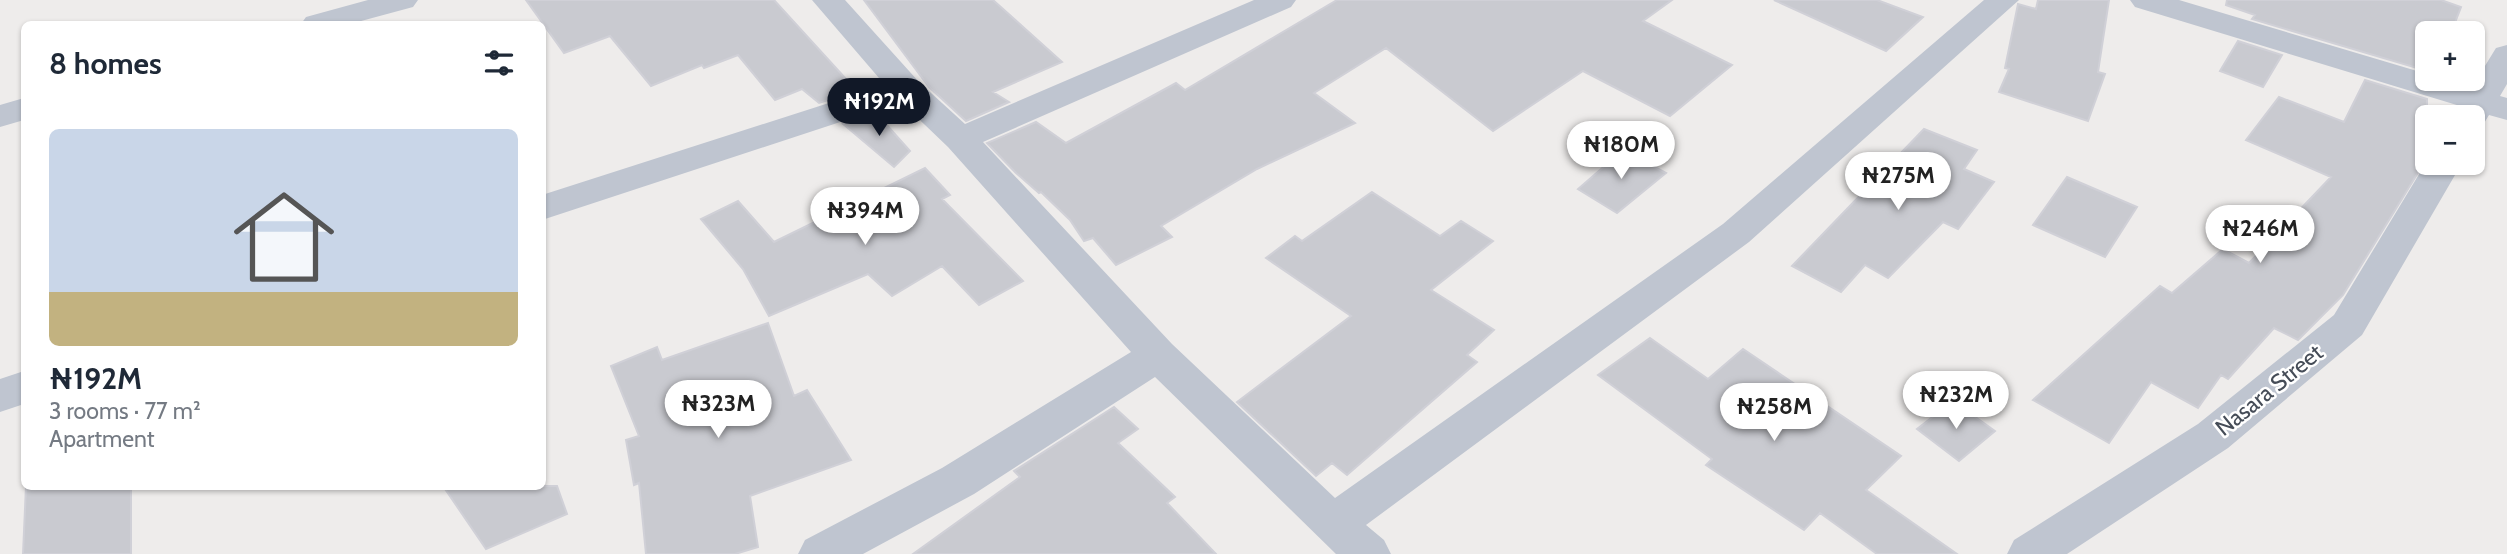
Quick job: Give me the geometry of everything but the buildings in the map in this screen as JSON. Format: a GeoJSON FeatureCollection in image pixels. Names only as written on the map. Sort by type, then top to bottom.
{"type":"FeatureCollection","features":[{"type":"Feature","properties":{"kind":"street"},"geometry":{"type":"LineString","coordinates":[[328,21],[402,0]]}},
{"type":"Feature","properties":{"kind":"street"},"geometry":{"type":"LineString","coordinates":[[828,0],[907,89],[960,139],[1158,355],[1333,524],[1368,554]]}},
{"type":"Feature","properties":{"kind":"street"},"geometry":{"type":"LineString","coordinates":[[960,139],[1280,0]]}},
{"type":"Feature","properties":{"kind":"street"},"geometry":{"type":"LineString","coordinates":[[1333,524],[1735,233],[2003,0]]}},
{"type":"Feature","properties":{"kind":"street"},"geometry":{"type":"LineString","coordinates":[[2147,0],[2486,109],[2507,55]]}},
{"type":"Feature","properties":{"kind":"street"},"geometry":{"type":"LineString","coordinates":[[546,207],[907,89]]}},
{"type":"Feature","properties":{"kind":"street"},"geometry":{"type":"LineString","coordinates":[[0,116],[21,110]]}},
{"type":"Feature","properties":{"kind":"street","name":"Nasara Street"},"geometry":{"type":"LineString","coordinates":[[2029,554],[2213,436],[2348,325],[2437,175]]}},
{"type":"Feature","properties":{"kind":"street"},"geometry":{"type":"LineString","coordinates":[[821,554],[958,481],[1158,355]]}},
{"type":"Feature","properties":{"kind":"street"},"geometry":{"type":"LineString","coordinates":[[0,396],[21,388]]}}]}
